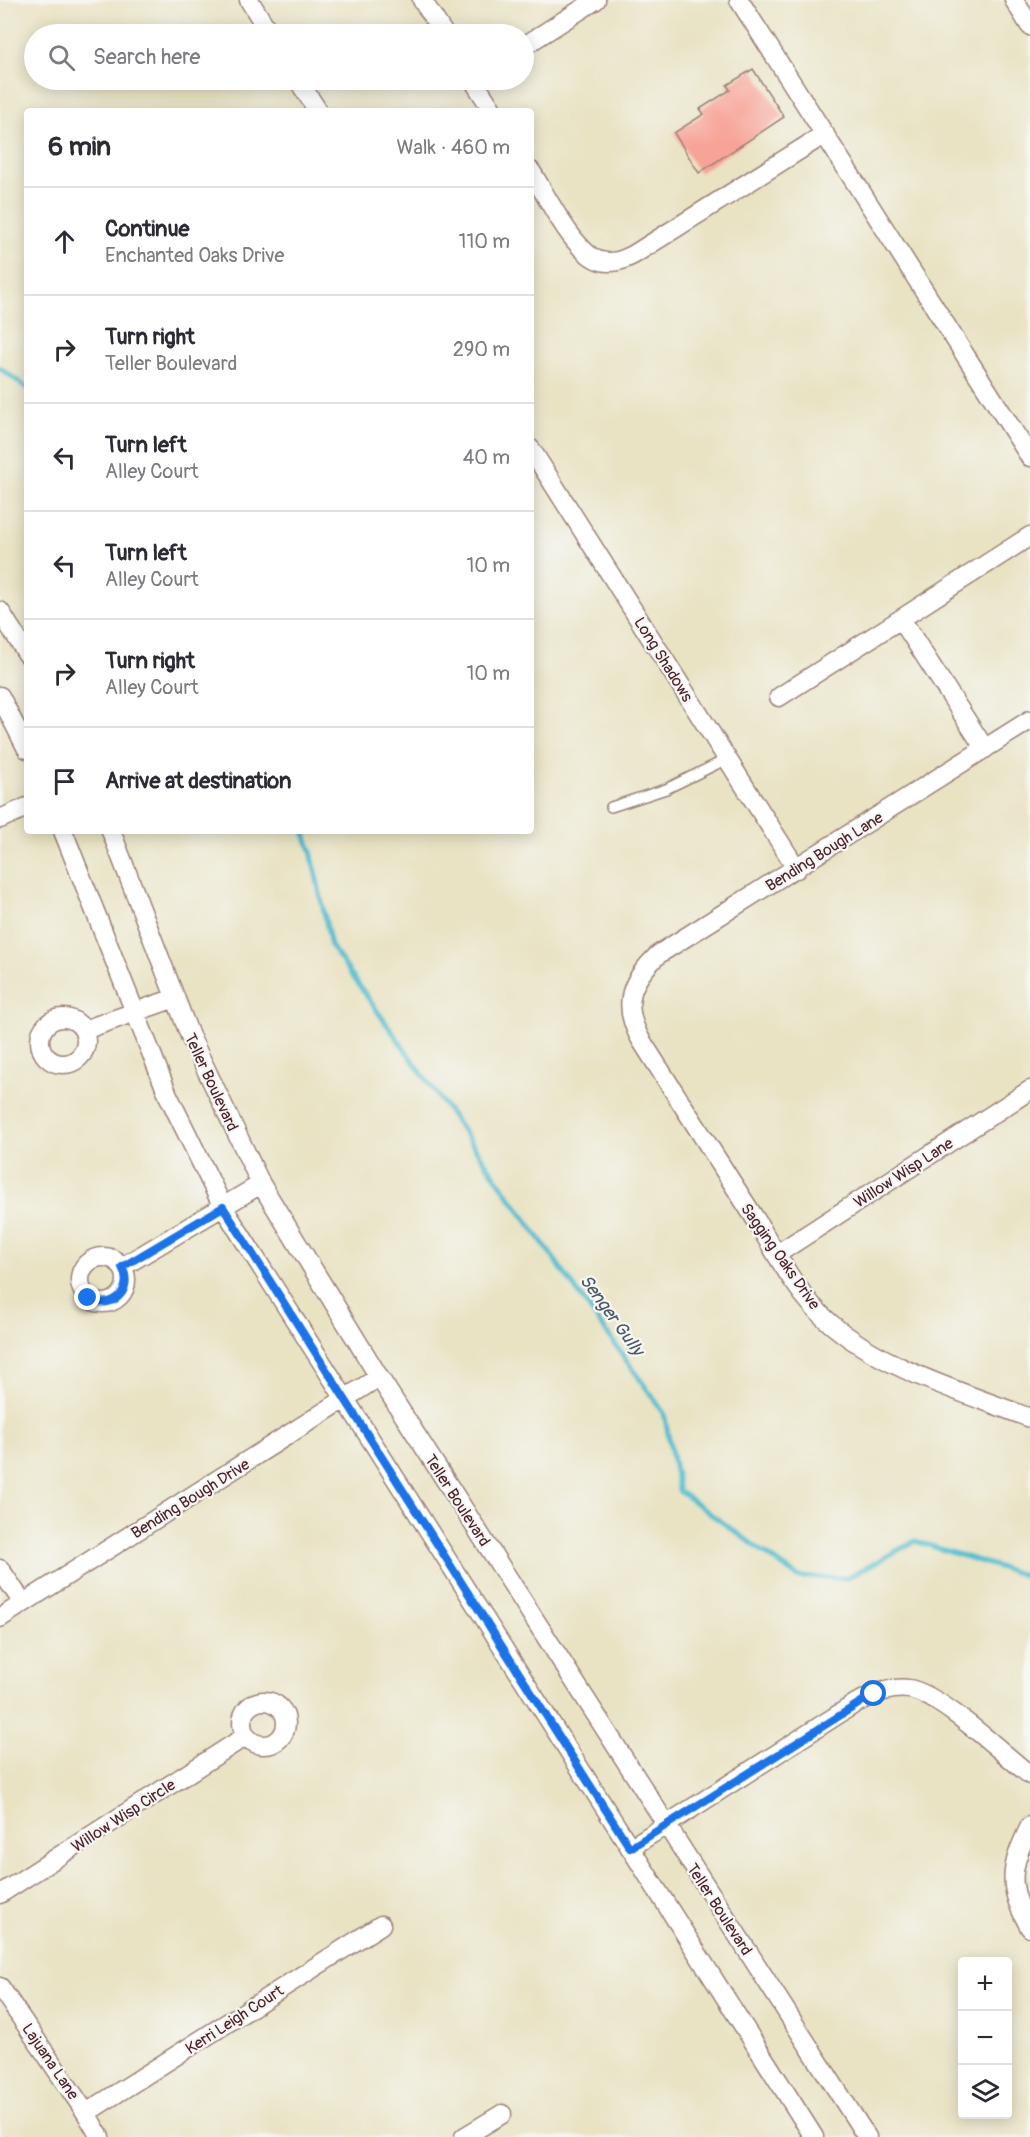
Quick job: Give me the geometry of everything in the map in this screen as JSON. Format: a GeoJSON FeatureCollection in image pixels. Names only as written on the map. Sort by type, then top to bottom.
{"type":"FeatureCollection","features":[{"type":"Feature","properties":{"kind":"street"},"geometry":{"type":"LineString","coordinates":[[249,0],[264,24]]}},
{"type":"Feature","properties":{"kind":"street"},"geometry":{"type":"LineString","coordinates":[[422,0],[438,24]]}},
{"type":"Feature","properties":{"kind":"street"},"geometry":{"type":"LineString","coordinates":[[534,40],[596,0]]}},
{"type":"Feature","properties":{"kind":"street"},"geometry":{"type":"LineString","coordinates":[[739,0],[1030,457]]}},
{"type":"Feature","properties":{"kind":"street"},"geometry":{"type":"LineString","coordinates":[[1014,0],[1030,26]]}},
{"type":"Feature","properties":{"kind":"street"},"geometry":{"type":"LineString","coordinates":[[304,90],[316,108]]}},
{"type":"Feature","properties":{"kind":"street"},"geometry":{"type":"LineString","coordinates":[[479,90],[491,108]]}},
{"type":"Feature","properties":{"kind":"street"},"geometry":{"type":"LineString","coordinates":[[534,176],[578,245],[601,261],[613,262],[633,255],[825,134]]}},
{"type":"Feature","properties":{"kind":"street","name":"Long Shadows"},"geometry":{"type":"LineString","coordinates":[[534,454],[796,869]]}},
{"type":"Feature","properties":{"kind":"street"},"geometry":{"type":"LineString","coordinates":[[779,697],[1030,536]]}},
{"type":"Feature","properties":{"kind":"street"},"geometry":{"type":"LineString","coordinates":[[0,611],[24,649]]}},
{"type":"Feature","properties":{"kind":"street"},"geometry":{"type":"LineString","coordinates":[[901,619],[985,749]]}},
{"type":"Feature","properties":{"kind":"street"},"geometry":{"type":"LineString","coordinates":[[0,696],[24,743]]}},
{"type":"Feature","properties":{"kind":"street","name":"Bending Bough Lane"},"geometry":{"type":"LineString","coordinates":[[630,995],[642,972],[659,954],[1030,720]]}},
{"type":"Feature","properties":{"kind":"street"},"geometry":{"type":"LineString","coordinates":[[0,819],[24,808]]}},
{"type":"Feature","properties":{"kind":"street"},"geometry":{"type":"LineString","coordinates":[[64,834],[168,1095],[223,1207],[343,1400],[814,2137]]}},
{"type":"Feature","properties":{"kind":"street","name":"Teller Boulevard"},"geometry":{"type":"LineString","coordinates":[[112,834],[195,1046],[261,1184],[379,1377],[867,2137]]}},
{"type":"Feature","properties":{"kind":"street","name":"Sagging Oaks Drive"},"geometry":{"type":"LineString","coordinates":[[630,995],[632,1018],[641,1040],[777,1254],[807,1298],[829,1322],[853,1340],[916,1374],[1030,1418]]}},
{"type":"Feature","properties":{"kind":"street"},"geometry":{"type":"LineString","coordinates":[[84,1030],[175,998]]}},
{"type":"Feature","properties":{"kind":"street","name":"Willow Wisp Lane"},"geometry":{"type":"LineString","coordinates":[[777,1254],[1030,1090]]}},
{"type":"Feature","properties":{"kind":"street"},"geometry":{"type":"LineString","coordinates":[[122,1267],[261,1184]]}},
{"type":"Feature","properties":{"kind":"street","name":"Bending Bough Drive"},"geometry":{"type":"LineString","coordinates":[[0,1618],[379,1377]]}},
{"type":"Feature","properties":{"kind":"street"},"geometry":{"type":"LineString","coordinates":[[0,1569],[23,1603]]}},
{"type":"Feature","properties":{"kind":"street"},"geometry":{"type":"LineString","coordinates":[[630,1848],[856,1703],[892,1689],[910,1689],[930,1696],[1030,1775]]}},
{"type":"Feature","properties":{"kind":"street","name":"Willow Wisp Circle"},"geometry":{"type":"LineString","coordinates":[[0,1894],[246,1736]]}},
{"type":"Feature","properties":{"kind":"street"},"geometry":{"type":"LineString","coordinates":[[1030,1826],[1017,1852],[1011,1874],[1019,1909],[1030,1928]]}},
{"type":"Feature","properties":{"kind":"street","name":"Kerri Leigh Court"},"geometry":{"type":"LineString","coordinates":[[86,2113],[381,1924]]}},
{"type":"Feature","properties":{"kind":"street","name":"Lajuana Lane"},"geometry":{"type":"LineString","coordinates":[[0,1987],[100,2137]]}},
{"type":"Feature","properties":{"kind":"street"},"geometry":{"type":"LineString","coordinates":[[464,2137],[502,2114]]}},
{"type":"Feature","properties":{"kind":"lane"},"geometry":{"type":"LineString","coordinates":[[612,807],[666,789],[727,759]]}},
{"type":"Feature","properties":{"kind":"building"},"geometry":{"type":"Polygon","coordinates":[[[753,69],[784,117],[699,173],[674,133],[704,114],[700,109],[730,90],[727,85],[753,69]]]}},
{"type":"Feature","properties":{"kind":"waterway","name":"Senger Gully"},"geometry":{"type":"LineString","coordinates":[[0,368],[24,386]]}},
{"type":"Feature","properties":{"kind":"waterway","name":"Senger Gully"},"geometry":{"type":"LineString","coordinates":[[305,834],[311,851],[331,946],[664,1413],[679,1491],[798,1577],[847,1578],[915,1541],[1030,1577]]}},
{"type":"Feature","properties":{"kind":"route"},"geometry":{"type":"LineString","coordinates":[[88,1298],[102,1303],[116,1300],[122,1294],[127,1281],[122,1267],[223,1207],[343,1400],[630,1848],[856,1703],[874,1694]]}}]}
